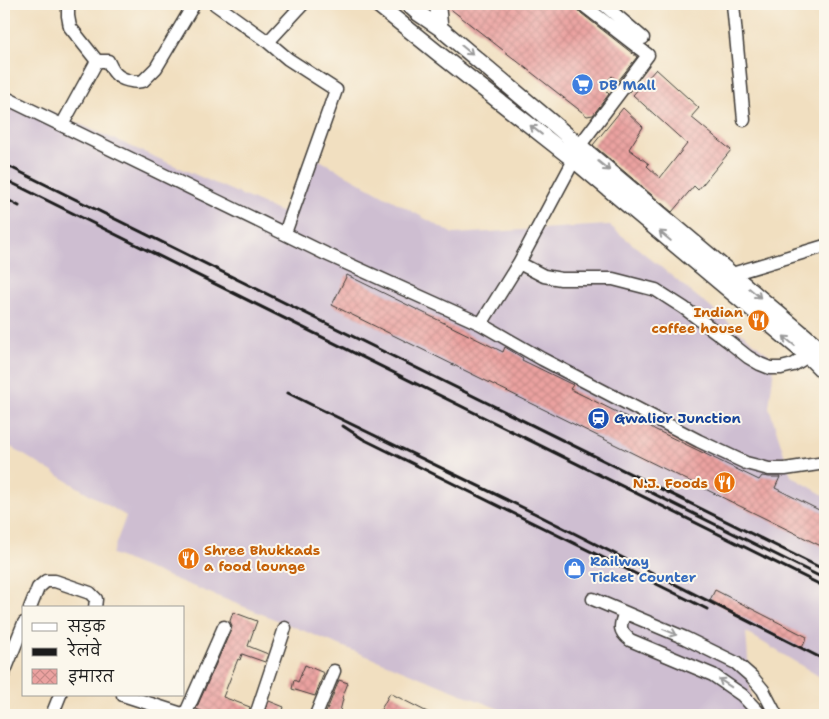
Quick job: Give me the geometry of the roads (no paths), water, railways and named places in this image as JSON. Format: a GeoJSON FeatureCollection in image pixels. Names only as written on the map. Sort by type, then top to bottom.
{"type":"FeatureCollection","features":[{"type":"Feature","properties":{"kind":"main road"},"geometry":{"type":"LineString","coordinates":[[439,4],[440,28]]}},
{"type":"Feature","properties":{"kind":"main road"},"geometry":{"type":"LineString","coordinates":[[382,5],[403,25],[574,160],[808,356],[825,373]]}},
{"type":"Feature","properties":{"kind":"main road"},"geometry":{"type":"LineString","coordinates":[[403,25],[414,6],[825,352]]}},
{"type":"Feature","properties":{"kind":"street"},"geometry":{"type":"LineString","coordinates":[[68,4],[70,27],[97,61]]}},
{"type":"Feature","properties":{"kind":"street"},"geometry":{"type":"LineString","coordinates":[[97,61],[108,61],[115,73],[125,79],[132,82],[143,81],[156,68],[194,4]]}},
{"type":"Feature","properties":{"kind":"street"},"geometry":{"type":"LineString","coordinates":[[215,4],[268,42],[288,59],[336,90],[285,233]]}},
{"type":"Feature","properties":{"kind":"street"},"geometry":{"type":"LineString","coordinates":[[268,42],[303,4]]}},
{"type":"Feature","properties":{"kind":"street"},"geometry":{"type":"LineString","coordinates":[[580,145],[648,55],[582,4]]}},
{"type":"Feature","properties":{"kind":"street"},"geometry":{"type":"LineString","coordinates":[[603,4],[643,38]]}},
{"type":"Feature","properties":{"kind":"street"},"geometry":{"type":"LineString","coordinates":[[733,4],[744,120]]}},
{"type":"Feature","properties":{"kind":"street"},"geometry":{"type":"LineString","coordinates":[[62,125],[97,61]]}},
{"type":"Feature","properties":{"kind":"street"},"geometry":{"type":"LineString","coordinates":[[4,97],[335,258],[481,324],[542,360],[699,441],[746,463],[769,470],[825,463]]}},
{"type":"Feature","properties":{"kind":"street"},"geometry":{"type":"LineString","coordinates":[[481,324],[519,263],[574,160]]}},
{"type":"Feature","properties":{"kind":"street"},"geometry":{"type":"LineString","coordinates":[[732,274],[825,246]]}},
{"type":"Feature","properties":{"kind":"street"},"geometry":{"type":"LineString","coordinates":[[519,263],[544,276],[561,279],[612,279],[656,290],[684,308],[748,357],[770,368],[793,365],[808,356]]}},
{"type":"Feature","properties":{"kind":"street"},"geometry":{"type":"LineString","coordinates":[[31,606],[38,588],[46,581],[55,581],[90,593],[96,599],[95,606]]}},
{"type":"Feature","properties":{"kind":"street"},"geometry":{"type":"LineString","coordinates":[[593,599],[736,662],[758,684],[776,715]]}},
{"type":"Feature","properties":{"kind":"street"},"geometry":{"type":"LineString","coordinates":[[625,613],[620,629],[630,640],[713,675],[742,694],[761,715]]}},
{"type":"Feature","properties":{"kind":"street"},"geometry":{"type":"LineString","coordinates":[[127,696],[185,715],[224,627]]}},
{"type":"Feature","properties":{"kind":"street"},"geometry":{"type":"LineString","coordinates":[[5,666],[22,628]]}},
{"type":"Feature","properties":{"kind":"street"},"geometry":{"type":"LineString","coordinates":[[256,715],[285,628]]}},
{"type":"Feature","properties":{"kind":"street"},"geometry":{"type":"LineString","coordinates":[[316,715],[334,671]]}},
{"type":"Feature","properties":{"kind":"street"},"geometry":{"type":"LineString","coordinates":[[52,715],[60,696]]}},
{"type":"Feature","properties":{"kind":"railway"},"geometry":{"type":"LineString","coordinates":[[4,164],[825,570]]}},
{"type":"Feature","properties":{"kind":"railway"},"geometry":{"type":"LineString","coordinates":[[4,179],[825,587]]}},
{"type":"Feature","properties":{"kind":"railway"},"geometry":{"type":"LineString","coordinates":[[4,198],[19,206]]}},
{"type":"Feature","properties":{"kind":"railway"},"geometry":{"type":"LineString","coordinates":[[288,393],[316,407]]}},
{"type":"Feature","properties":{"kind":"railway"},"geometry":{"type":"LineString","coordinates":[[312,405],[534,513],[825,661]]}},
{"type":"Feature","properties":{"kind":"railway"},"geometry":{"type":"LineString","coordinates":[[343,426],[363,439],[707,609]]}},
{"type":"Feature","properties":{"kind":"railway"},"geometry":{"type":"LineString","coordinates":[[646,490],[825,579]]}},
{"type":"Feature","properties":{"kind":"place","name":"DB Mall"},"geometry":{"type":"Point","coordinates":[583,85]}},
{"type":"Feature","properties":{"kind":"place","name":"Indian coffee house"},"geometry":{"type":"Point","coordinates":[759,320]}},
{"type":"Feature","properties":{"kind":"place","name":"Gwalior Junction"},"geometry":{"type":"Point","coordinates":[598,418]}},
{"type":"Feature","properties":{"kind":"place","name":"N.J. Foods"},"geometry":{"type":"Point","coordinates":[724,483]}},
{"type":"Feature","properties":{"kind":"place","name":"Shree Bhukkads a food lounge"},"geometry":{"type":"Point","coordinates":[188,558]}},
{"type":"Feature","properties":{"kind":"place","name":"Railway Ticket Counter"},"geometry":{"type":"Point","coordinates":[574,569]}}]}
